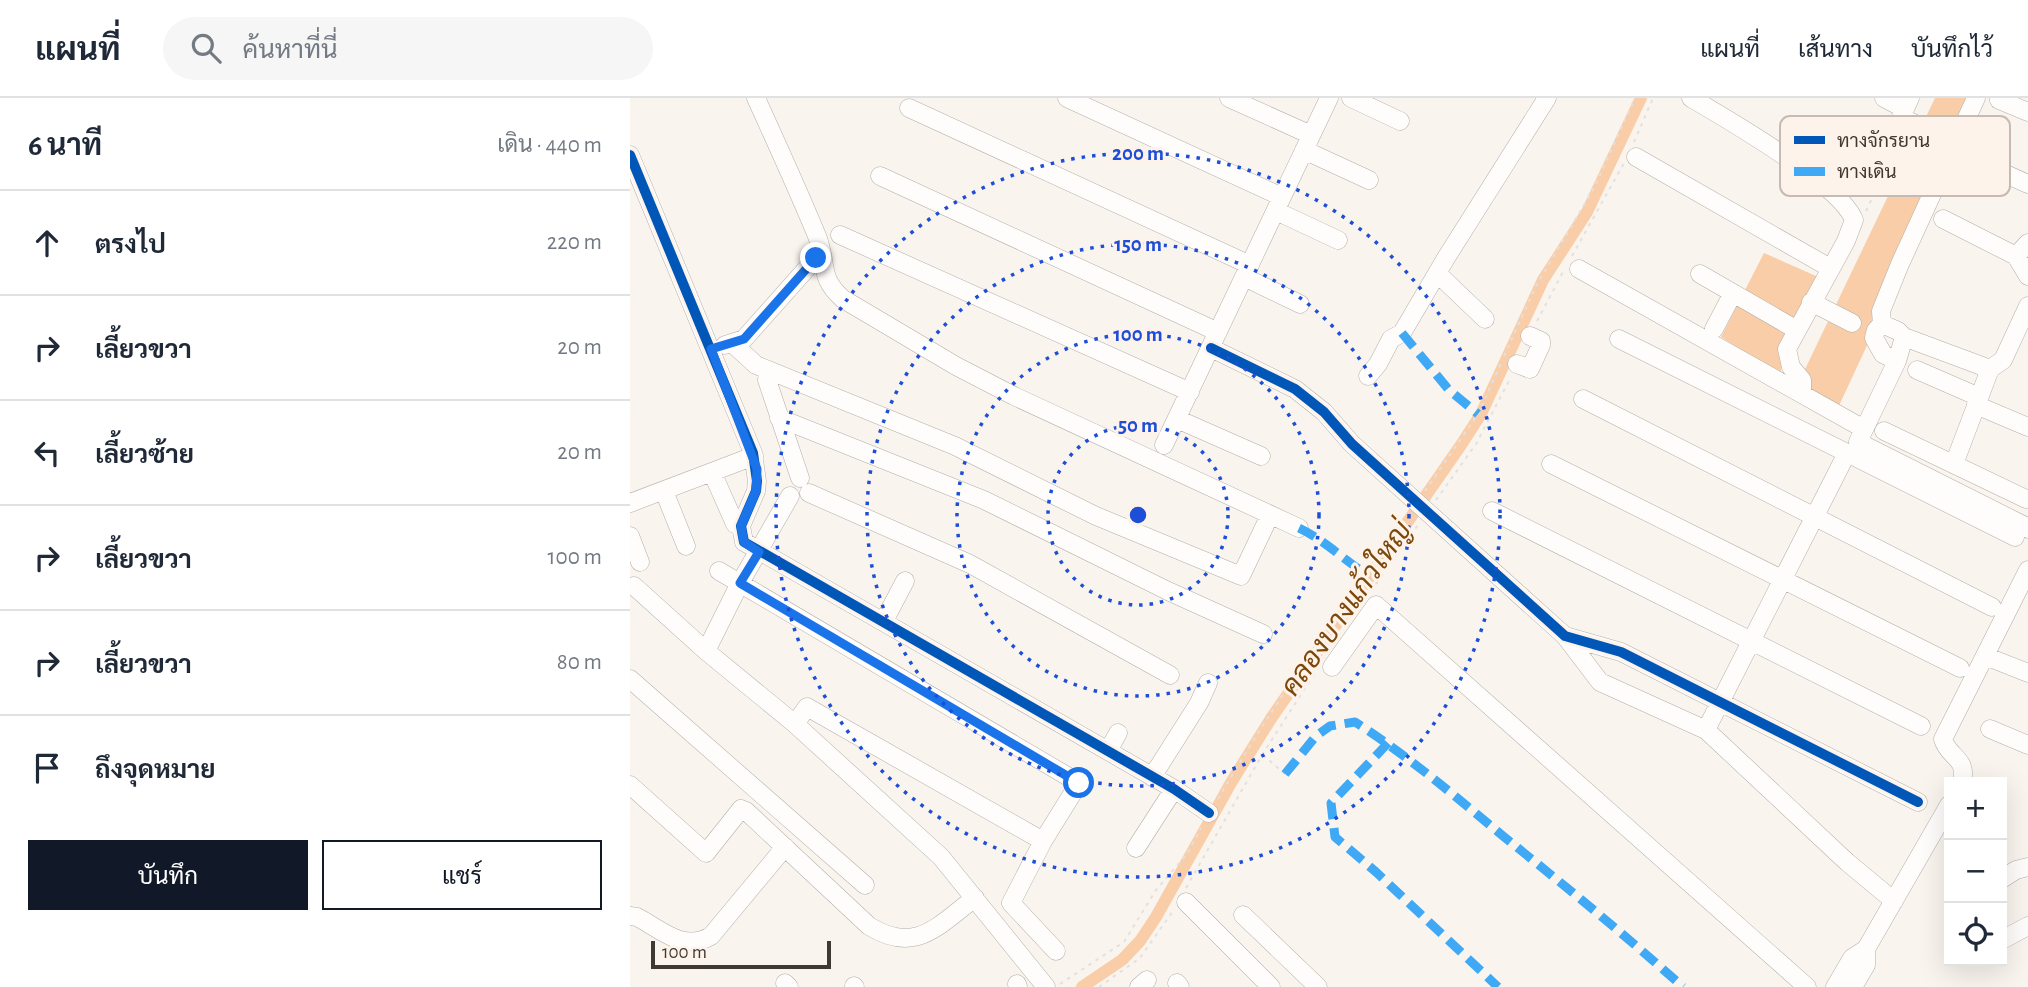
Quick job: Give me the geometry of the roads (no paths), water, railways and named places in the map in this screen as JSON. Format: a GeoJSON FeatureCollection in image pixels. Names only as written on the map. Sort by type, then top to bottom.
{"type":"FeatureCollection","features":[{"type":"Feature","properties":{"kind":"street"},"geometry":{"type":"LineString","coordinates":[[756,98],[819,240],[830,288],[843,299],[1014,396],[1299,528]]}},
{"type":"Feature","properties":{"kind":"street"},"geometry":{"type":"LineString","coordinates":[[1067,98],[1279,204],[1338,240]]}},
{"type":"Feature","properties":{"kind":"street"},"geometry":{"type":"LineString","coordinates":[[1229,98],[1369,180]]}},
{"type":"Feature","properties":{"kind":"street"},"geometry":{"type":"LineString","coordinates":[[1164,445],[1329,98]]}},
{"type":"Feature","properties":{"kind":"street"},"geometry":{"type":"LineString","coordinates":[[1351,98],[1400,121]]}},
{"type":"Feature","properties":{"kind":"street"},"geometry":{"type":"LineString","coordinates":[[1368,376],[1378,364],[1391,339],[1402,333],[1547,98]]}},
{"type":"Feature","properties":{"kind":"street"},"geometry":{"type":"LineString","coordinates":[[1691,98],[1745,129],[1780,154]]}},
{"type":"Feature","properties":{"kind":"street"},"geometry":{"type":"LineString","coordinates":[[1884,98],[1905,108]]}},
{"type":"Feature","properties":{"kind":"street"},"geometry":{"type":"LineString","coordinates":[[1968,116],[1976,98]]}},
{"type":"Feature","properties":{"kind":"street"},"geometry":{"type":"LineString","coordinates":[[1999,100],[2028,112]]}},
{"type":"Feature","properties":{"kind":"street"},"geometry":{"type":"LineString","coordinates":[[909,108],[1247,271],[1300,304]]}},
{"type":"Feature","properties":{"kind":"street"},"geometry":{"type":"LineString","coordinates":[[1631,154],[1830,268]]}},
{"type":"Feature","properties":{"kind":"street"},"geometry":{"type":"LineString","coordinates":[[630,155],[754,457],[757,469],[756,491],[741,526],[744,542],[1174,789],[1209,813]]}},
{"type":"Feature","properties":{"kind":"street"},"geometry":{"type":"LineString","coordinates":[[880,176],[1215,340],[1295,389],[1324,412],[1352,444],[1565,636],[1601,682],[1706,730],[1847,862],[1894,901]]}},
{"type":"Feature","properties":{"kind":"street"},"geometry":{"type":"LineString","coordinates":[[2010,176],[2028,184]]}},
{"type":"Feature","properties":{"kind":"street"},"geometry":{"type":"LineString","coordinates":[[1802,394],[1802,380],[1791,367],[1787,349],[1854,220],[1850,208],[1836,196]]}},
{"type":"Feature","properties":{"kind":"street"},"geometry":{"type":"LineString","coordinates":[[1897,361],[1883,354],[1874,338],[1876,330],[1882,324],[1881,311],[1931,196]]}},
{"type":"Feature","properties":{"kind":"street"},"geometry":{"type":"LineString","coordinates":[[1943,219],[2022,250],[2028,276]]}},
{"type":"Feature","properties":{"kind":"street"},"geometry":{"type":"LineString","coordinates":[[841,235],[1190,392]]}},
{"type":"Feature","properties":{"kind":"street"},"geometry":{"type":"LineString","coordinates":[[711,349],[744,339],[816,258]]}},
{"type":"Feature","properties":{"kind":"street"},"geometry":{"type":"LineString","coordinates":[[1571,266],[1864,429]]}},
{"type":"Feature","properties":{"kind":"street"},"geometry":{"type":"LineString","coordinates":[[1437,273],[1485,319]]}},
{"type":"Feature","properties":{"kind":"street"},"geometry":{"type":"LineString","coordinates":[[1700,274],[1797,330]]}},
{"type":"Feature","properties":{"kind":"street"},"geometry":{"type":"LineString","coordinates":[[1714,329],[1733,293]]}},
{"type":"Feature","properties":{"kind":"street"},"geometry":{"type":"LineString","coordinates":[[1811,302],[1852,323]]}},
{"type":"Feature","properties":{"kind":"street"},"geometry":{"type":"LineString","coordinates":[[1954,464],[1990,369],[2003,360],[2022,332],[2028,306]]}},
{"type":"Feature","properties":{"kind":"street"},"geometry":{"type":"LineString","coordinates":[[1882,324],[1898,331],[1904,337],[1990,369]]}},
{"type":"Feature","properties":{"kind":"street"},"geometry":{"type":"LineString","coordinates":[[1517,364],[1530,369],[1541,341],[1530,336]]}},
{"type":"Feature","properties":{"kind":"street"},"geometry":{"type":"LineString","coordinates":[[1619,339],[1847,453],[2022,533],[2025,526],[1858,442],[1897,361],[1904,337]]}},
{"type":"Feature","properties":{"kind":"street"},"geometry":{"type":"LineString","coordinates":[[732,343],[756,365],[955,446],[1096,516],[1241,576],[1268,519]]}},
{"type":"Feature","properties":{"kind":"street"},"geometry":{"type":"LineString","coordinates":[[1917,370],[2028,427]]}},
{"type":"Feature","properties":{"kind":"street"},"geometry":{"type":"LineString","coordinates":[[706,651],[740,583],[790,496],[795,500],[802,500],[805,485],[767,380]]}},
{"type":"Feature","properties":{"kind":"street"},"geometry":{"type":"LineString","coordinates":[[1583,399],[1992,607]]}},
{"type":"Feature","properties":{"kind":"street"},"geometry":{"type":"LineString","coordinates":[[779,418],[984,500],[1168,591],[1263,634]]}},
{"type":"Feature","properties":{"kind":"street"},"geometry":{"type":"LineString","coordinates":[[1177,419],[1261,456]]}},
{"type":"Feature","properties":{"kind":"street"},"geometry":{"type":"LineString","coordinates":[[1884,430],[2026,499]]}},
{"type":"Feature","properties":{"kind":"street"},"geometry":{"type":"LineString","coordinates":[[1706,730],[1847,453]]}},
{"type":"Feature","properties":{"kind":"street"},"geometry":{"type":"LineString","coordinates":[[630,503],[754,457]]}},
{"type":"Feature","properties":{"kind":"street"},"geometry":{"type":"LineString","coordinates":[[1551,464],[1960,668]]}},
{"type":"Feature","properties":{"kind":"street"},"geometry":{"type":"LineString","coordinates":[[712,472],[735,524]]}},
{"type":"Feature","properties":{"kind":"street"},"geometry":{"type":"LineString","coordinates":[[805,485],[970,564],[1170,674]]}},
{"type":"Feature","properties":{"kind":"street"},"geometry":{"type":"LineString","coordinates":[[664,491],[686,546]]}},
{"type":"Feature","properties":{"kind":"street"},"geometry":{"type":"LineString","coordinates":[[1492,511],[1921,726]]}},
{"type":"Feature","properties":{"kind":"street"},"geometry":{"type":"LineString","coordinates":[[630,536],[640,562]]}},
{"type":"Feature","properties":{"kind":"street"},"geometry":{"type":"LineString","coordinates":[[1963,777],[1964,768],[1945,746],[1943,738],[2028,569]]}},
{"type":"Feature","properties":{"kind":"street"},"geometry":{"type":"LineString","coordinates":[[719,572],[1079,783],[1043,841],[1011,903],[1056,951]]}},
{"type":"Feature","properties":{"kind":"street"},"geometry":{"type":"LineString","coordinates":[[884,621],[905,581]]}},
{"type":"Feature","properties":{"kind":"street"},"geometry":{"type":"LineString","coordinates":[[634,586],[706,651],[795,724],[941,857],[1048,985]]}},
{"type":"Feature","properties":{"kind":"street"},"geometry":{"type":"LineString","coordinates":[[1324,667],[1376,605],[1807,987]]}},
{"type":"Feature","properties":{"kind":"street"},"geometry":{"type":"LineString","coordinates":[[1565,636],[1621,653],[1918,803]]}},
{"type":"Feature","properties":{"kind":"street"},"geometry":{"type":"LineString","coordinates":[[1985,656],[2028,673]]}},
{"type":"Feature","properties":{"kind":"street"},"geometry":{"type":"LineString","coordinates":[[630,679],[864,885]]}},
{"type":"Feature","properties":{"kind":"street"},"geometry":{"type":"LineString","coordinates":[[1152,777],[1199,704],[1208,683]]}},
{"type":"Feature","properties":{"kind":"street"},"geometry":{"type":"LineString","coordinates":[[795,724],[807,707],[1043,841]]}},
{"type":"Feature","properties":{"kind":"street"},"geometry":{"type":"LineString","coordinates":[[1990,729],[2027,741]]}},
{"type":"Feature","properties":{"kind":"street"},"geometry":{"type":"LineString","coordinates":[[1108,751],[1118,733]]}},
{"type":"Feature","properties":{"kind":"street"},"geometry":{"type":"LineString","coordinates":[[630,785],[706,853],[741,809],[869,926],[885,936],[917,938],[975,898]]}},
{"type":"Feature","properties":{"kind":"street"},"geometry":{"type":"LineString","coordinates":[[1136,848],[1174,789]]}},
{"type":"Feature","properties":{"kind":"street"},"geometry":{"type":"LineString","coordinates":[[1835,987],[1852,958],[1866,949],[1944,814]]}},
{"type":"Feature","properties":{"kind":"street"},"geometry":{"type":"LineString","coordinates":[[630,916],[637,917],[677,939],[699,943],[711,936],[785,847]]}},
{"type":"Feature","properties":{"kind":"street"},"geometry":{"type":"LineString","coordinates":[[2007,876],[2028,867]]}},
{"type":"Feature","properties":{"kind":"street"},"geometry":{"type":"LineString","coordinates":[[1181,902],[1271,987]]}},
{"type":"Feature","properties":{"kind":"street"},"geometry":{"type":"LineString","coordinates":[[1243,915],[1318,987]]}},
{"type":"Feature","properties":{"kind":"street"},"geometry":{"type":"LineString","coordinates":[[2007,937],[2028,926]]}},
{"type":"Feature","properties":{"kind":"street"},"geometry":{"type":"LineString","coordinates":[[1853,987],[1866,965],[1866,949]]}},
{"type":"Feature","properties":{"kind":"waterway","name":"คลองบางแก้วใหญ่"},"geometry":{"type":"LineString","coordinates":[[1082,987],[1122,960],[1140,941],[1272,717],[1481,414],[1543,280],[1587,212],[1641,98]]}}]}
